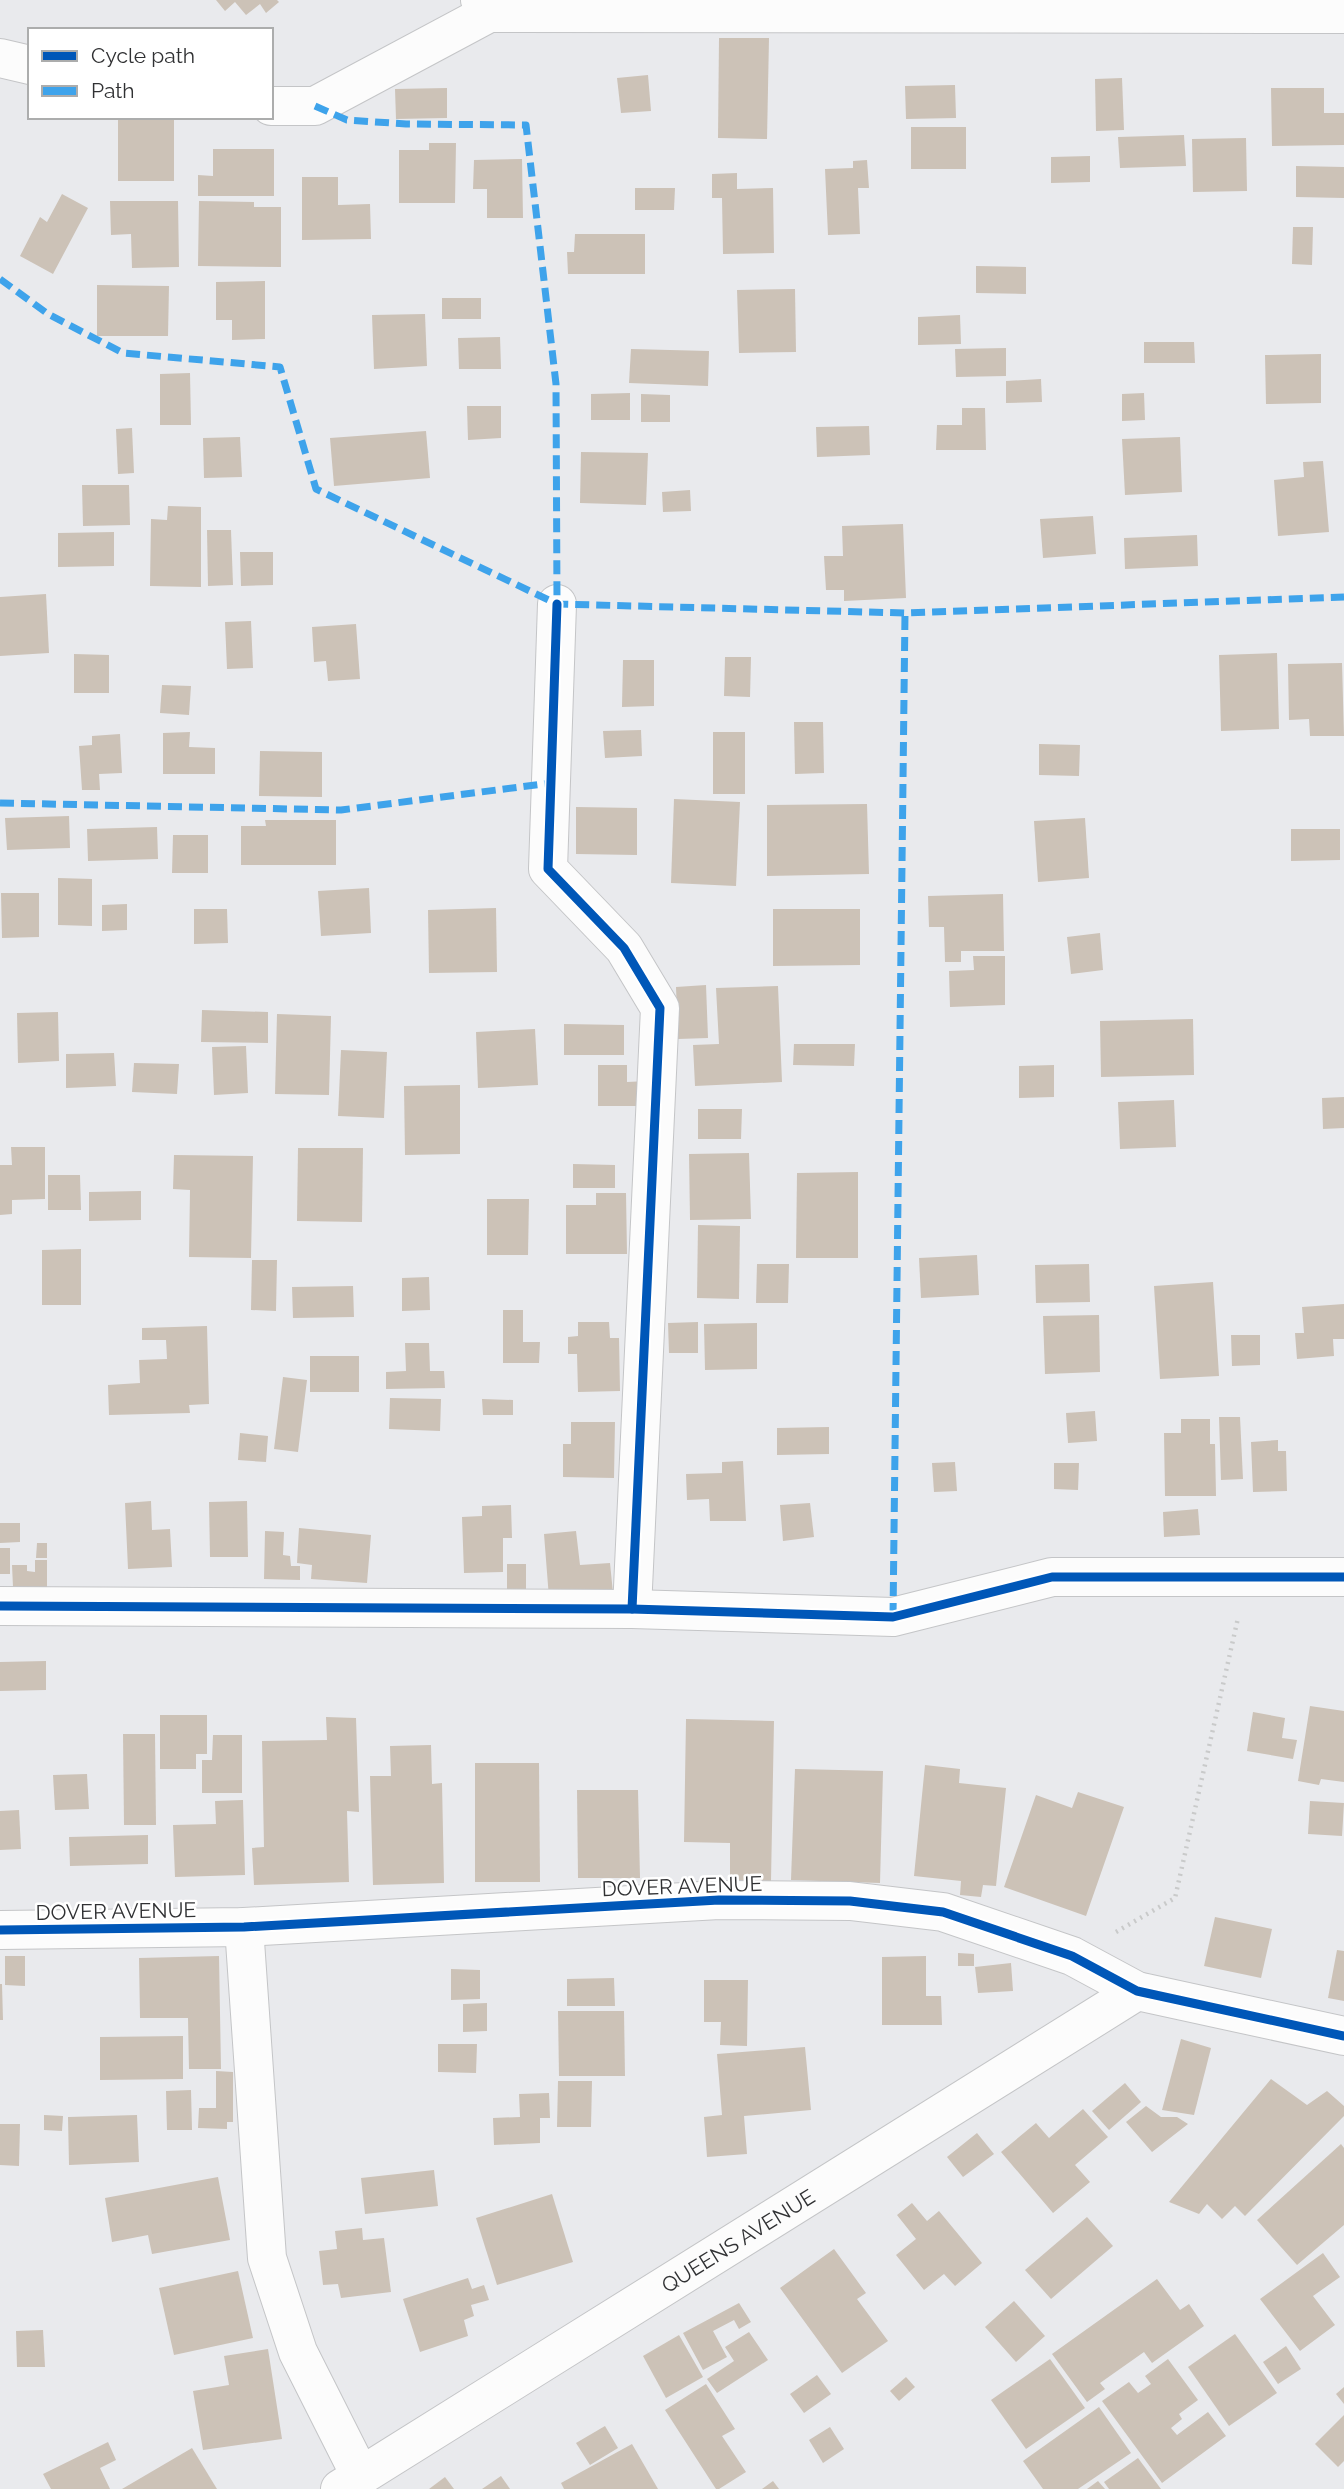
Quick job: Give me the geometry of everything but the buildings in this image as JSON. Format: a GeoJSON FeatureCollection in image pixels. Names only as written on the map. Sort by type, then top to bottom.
{"type":"FeatureCollection","features":[{"type":"Feature","properties":{"kind":"street"},"geometry":{"type":"LineString","coordinates":[[273,106],[315,106],[485,7],[1344,15]]}},
{"type":"Feature","properties":{"kind":"street"},"geometry":{"type":"LineString","coordinates":[[0,58],[28,65]]}},
{"type":"Feature","properties":{"kind":"street"},"geometry":{"type":"LineString","coordinates":[[557,604],[548,869],[624,948],[660,1008],[632,1609]]}},
{"type":"Feature","properties":{"kind":"street"},"geometry":{"type":"LineString","coordinates":[[0,1606],[632,1609],[893,1617],[1052,1577],[1344,1577]]}},
{"type":"Feature","properties":{"kind":"street","name":"DOVER AVENUE"},"geometry":{"type":"LineString","coordinates":[[0,1930],[244,1927],[719,1900],[850,1901],[943,1912],[1072,1956],[1137,1991],[1344,2036]]}},
{"type":"Feature","properties":{"kind":"street"},"geometry":{"type":"LineString","coordinates":[[244,1927],[267,2258],[298,2352],[350,2482]]}},
{"type":"Feature","properties":{"kind":"street","name":"QUEENS AVENUE"},"geometry":{"type":"LineString","coordinates":[[350,2482],[1137,1991]]}},
{"type":"Feature","properties":{"kind":"path"},"geometry":{"type":"LineString","coordinates":[[1072,1956],[1175,1898],[1248,1576]]}},
{"type":"Feature","properties":{"kind":"marked path"},"geometry":{"type":"LineString","coordinates":[[315,106],[347,120],[406,124],[526,125],[556,384],[557,604]]}},
{"type":"Feature","properties":{"kind":"marked path"},"geometry":{"type":"LineString","coordinates":[[0,279],[48,314],[123,353],[280,367],[316,489],[557,604],[905,613],[1344,597]]}},
{"type":"Feature","properties":{"kind":"marked path"},"geometry":{"type":"LineString","coordinates":[[893,1617],[905,613]]}},
{"type":"Feature","properties":{"kind":"marked path"},"geometry":{"type":"LineString","coordinates":[[0,803],[341,810],[551,783]]}},
{"type":"Feature","properties":{"kind":"cycle path"},"geometry":{"type":"LineString","coordinates":[[557,604],[548,869],[624,948],[660,1008],[632,1609]]}},
{"type":"Feature","properties":{"kind":"cycle path"},"geometry":{"type":"LineString","coordinates":[[0,1606],[632,1609],[893,1617],[1052,1577],[1344,1577]]}},
{"type":"Feature","properties":{"kind":"cycle path"},"geometry":{"type":"LineString","coordinates":[[0,1930],[244,1927],[719,1900],[850,1901],[943,1912],[1072,1956],[1137,1991],[1344,2036]]}}]}
